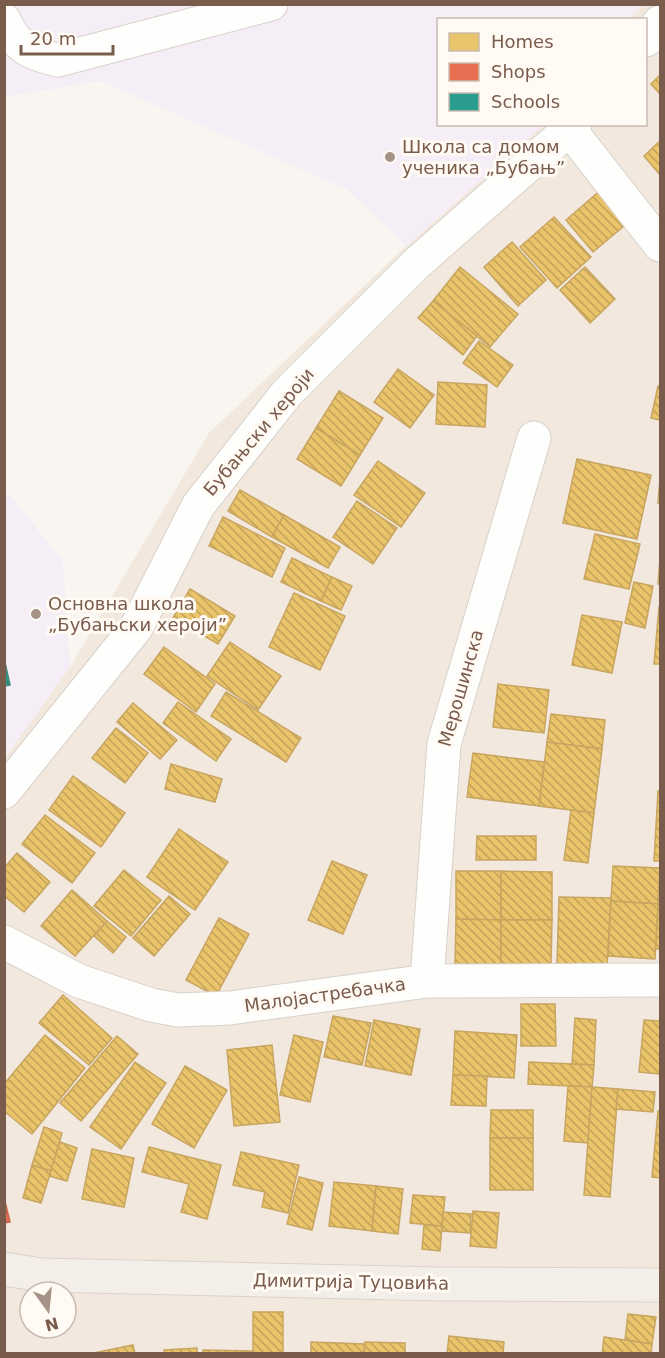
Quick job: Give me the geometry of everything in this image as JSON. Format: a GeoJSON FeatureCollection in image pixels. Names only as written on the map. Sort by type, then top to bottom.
{"type":"FeatureCollection","features":[{"type":"Feature","properties":{"kind":"main road","name":"Димитрија Туцовића"},"geometry":{"type":"LineString","coordinates":[[4,1269],[42,1275],[439,1284],[660,1285]]}},
{"type":"Feature","properties":{"kind":"main road","name":"Димитрија Туцовића"},"geometry":{"type":"LineString","coordinates":[[4,1282],[42,1275]]}},
{"type":"Feature","properties":{"kind":"street"},"geometry":{"type":"LineString","coordinates":[[4,20],[10,33],[32,54],[58,60],[271,4]]}},
{"type":"Feature","properties":{"kind":"street"},"geometry":{"type":"LineString","coordinates":[[647,38],[660,22]]}},
{"type":"Feature","properties":{"kind":"street"},"geometry":{"type":"LineString","coordinates":[[573,127],[660,245]]}},
{"type":"Feature","properties":{"kind":"street","name":"Бубањски хероји"},"geometry":{"type":"LineString","coordinates":[[4,792],[136,628],[198,506],[287,393],[416,264],[573,127]]}},
{"type":"Feature","properties":{"kind":"street","name":"Мерошинска"},"geometry":{"type":"LineString","coordinates":[[427,981],[444,744],[534,438]]}},
{"type":"Feature","properties":{"kind":"street","name":"Малојастребачка"},"geometry":{"type":"LineString","coordinates":[[4,942],[79,981],[151,1005],[178,1010],[230,1008],[427,981],[660,980]]}},
{"type":"Feature","properties":{"kind":"shaded area","name":"Школа са домом ученика „Бубањ”"},"geometry":{"type":"Polygon","coordinates":[[[5,5],[643,5],[631,18],[437,18],[437,126],[542,126],[406,246],[348,190],[101,81],[5,97],[5,5]]]}},
{"type":"Feature","properties":{"kind":"shaded area"},"geometry":{"type":"Polygon","coordinates":[[[643,5],[660,5],[660,1353],[5,1354],[5,758],[70,667],[209,433],[406,246],[542,126],[647,126],[647,18],[631,18],[643,5]]]}},
{"type":"Feature","properties":{"kind":"shaded area","name":"Основна школа „Бубањски хероји”"},"geometry":{"type":"Polygon","coordinates":[[[5,489],[63,561],[70,667],[5,758],[5,489]]]}},
{"type":"Feature","properties":{"kind":"building: Homes"},"geometry":{"type":"Polygon","coordinates":[[[660,75],[660,94],[651,84],[660,75]]]}},
{"type":"Feature","properties":{"kind":"building: Homes"},"geometry":{"type":"Polygon","coordinates":[[[660,141],[660,175],[644,156],[660,141]]]}},
{"type":"Feature","properties":{"kind":"building: Homes"},"geometry":{"type":"Polygon","coordinates":[[[603,188],[630,221],[593,252],[566,220],[603,188]]]}},
{"type":"Feature","properties":{"kind":"building: Homes"},"geometry":{"type":"Polygon","coordinates":[[[554,217],[591,257],[557,288],[520,247],[554,217]]]}},
{"type":"Feature","properties":{"kind":"building: Homes"},"geometry":{"type":"Polygon","coordinates":[[[512,242],[546,280],[518,306],[484,267],[512,242]]]}},
{"type":"Feature","properties":{"kind":"building: Homes"},"geometry":{"type":"Polygon","coordinates":[[[460,267],[518,314],[490,347],[433,301],[460,267]]]}},
{"type":"Feature","properties":{"kind":"building: Homes"},"geometry":{"type":"Polygon","coordinates":[[[585,267],[615,299],[590,323],[560,290],[585,267]]]}},
{"type":"Feature","properties":{"kind":"building: Homes"},"geometry":{"type":"Polygon","coordinates":[[[433,301],[477,336],[463,355],[418,318],[433,301]]]}},
{"type":"Feature","properties":{"kind":"building: Homes"},"geometry":{"type":"Polygon","coordinates":[[[479,341],[513,365],[497,387],[463,363],[479,341]]]}},
{"type":"Feature","properties":{"kind":"building: Homes"},"geometry":{"type":"Polygon","coordinates":[[[398,369],[434,395],[410,428],[374,402],[398,369]]]}},
{"type":"Feature","properties":{"kind":"building: Homes"},"geometry":{"type":"Polygon","coordinates":[[[438,382],[487,385],[485,427],[436,424],[438,382]]]}},
{"type":"Feature","properties":{"kind":"building: Homes"},"geometry":{"type":"Polygon","coordinates":[[[658,386],[660,386],[660,420],[651,418],[658,386]]]}},
{"type":"Feature","properties":{"kind":"building: Homes"},"geometry":{"type":"Polygon","coordinates":[[[339,391],[383,418],[360,455],[316,428],[339,391]]]}},
{"type":"Feature","properties":{"kind":"building: Homes"},"geometry":{"type":"Polygon","coordinates":[[[316,428],[360,455],[341,486],[297,459],[316,428]]]}},
{"type":"Feature","properties":{"kind":"building: Homes"},"geometry":{"type":"Polygon","coordinates":[[[577,459],[651,475],[637,539],[563,523],[577,459]]]}},
{"type":"Feature","properties":{"kind":"building: Homes"},"geometry":{"type":"Polygon","coordinates":[[[378,461],[425,493],[401,527],[354,495],[378,461]]]}},
{"type":"Feature","properties":{"kind":"building: Homes"},"geometry":{"type":"Polygon","coordinates":[[[660,479],[660,503],[658,503],[660,479]]]}},
{"type":"Feature","properties":{"kind":"building: Homes"},"geometry":{"type":"Polygon","coordinates":[[[240,490],[284,515],[272,537],[228,511],[240,490]]]}},
{"type":"Feature","properties":{"kind":"building: Homes"},"geometry":{"type":"Polygon","coordinates":[[[357,501],[397,528],[373,564],[333,537],[357,501]]]}},
{"type":"Feature","properties":{"kind":"building: Homes"},"geometry":{"type":"Polygon","coordinates":[[[284,515],[340,547],[328,568],[272,537],[284,515]]]}},
{"type":"Feature","properties":{"kind":"building: Homes"},"geometry":{"type":"Polygon","coordinates":[[[223,517],[285,548],[272,577],[209,546],[223,517]]]}},
{"type":"Feature","properties":{"kind":"building: Homes"},"geometry":{"type":"Polygon","coordinates":[[[595,534],[640,544],[629,589],[584,579],[595,534]]]}},
{"type":"Feature","properties":{"kind":"building: Homes"},"geometry":{"type":"Polygon","coordinates":[[[292,558],[332,577],[321,601],[281,582],[292,558]]]}},
{"type":"Feature","properties":{"kind":"building: Homes"},"geometry":{"type":"Polygon","coordinates":[[[660,559],[660,584],[658,584],[660,559]]]}},
{"type":"Feature","properties":{"kind":"building: Homes"},"geometry":{"type":"Polygon","coordinates":[[[332,577],[352,586],[341,610],[321,601],[332,577]]]}},
{"type":"Feature","properties":{"kind":"building: Homes"},"geometry":{"type":"Polygon","coordinates":[[[634,582],[653,586],[645,628],[625,623],[634,582]]]}},
{"type":"Feature","properties":{"kind":"building: Homes"},"geometry":{"type":"Polygon","coordinates":[[[190,589],[235,616],[218,644],[173,618],[190,589]]]}},
{"type":"Feature","properties":{"kind":"building: Homes"},"geometry":{"type":"Polygon","coordinates":[[[294,593],[345,616],[320,670],[269,647],[294,593]]]}},
{"type":"Feature","properties":{"kind":"building: Homes"},"geometry":{"type":"Polygon","coordinates":[[[659,607],[660,664],[654,664],[659,607]]]}},
{"type":"Feature","properties":{"kind":"building: Homes"},"geometry":{"type":"Polygon","coordinates":[[[582,615],[622,622],[612,673],[572,665],[582,615]]]}},
{"type":"Feature","properties":{"kind":"building: Homes"},"geometry":{"type":"Polygon","coordinates":[[[230,642],[281,676],[258,710],[207,676],[230,642]]]}},
{"type":"Feature","properties":{"kind":"building: Homes"},"geometry":{"type":"Polygon","coordinates":[[[164,647],[215,684],[196,712],[144,674],[164,647]]]}},
{"type":"Feature","properties":{"kind":"building: Homes"},"geometry":{"type":"Polygon","coordinates":[[[498,684],[549,690],[544,733],[493,727],[498,684]]]}},
{"type":"Feature","properties":{"kind":"building: Homes"},"geometry":{"type":"Polygon","coordinates":[[[226,692],[301,738],[286,762],[211,716],[226,692]]]}},
{"type":"Feature","properties":{"kind":"building: Homes"},"geometry":{"type":"Polygon","coordinates":[[[178,702],[231,739],[216,761],[163,723],[178,702]]]}},
{"type":"Feature","properties":{"kind":"building: Homes"},"geometry":{"type":"Polygon","coordinates":[[[133,703],[177,740],[160,759],[117,722],[133,703]]]}},
{"type":"Feature","properties":{"kind":"building: Homes"},"geometry":{"type":"Polygon","coordinates":[[[551,714],[605,720],[602,749],[547,742],[551,714]]]}},
{"type":"Feature","properties":{"kind":"building: Homes"},"geometry":{"type":"Polygon","coordinates":[[[116,728],[148,753],[125,783],[92,758],[116,728]]]}},
{"type":"Feature","properties":{"kind":"building: Homes"},"geometry":{"type":"Polygon","coordinates":[[[547,742],[602,749],[594,813],[539,806],[547,742]]]}},
{"type":"Feature","properties":{"kind":"building: Homes"},"geometry":{"type":"Polygon","coordinates":[[[473,753],[544,762],[539,806],[467,797],[473,753]]]}},
{"type":"Feature","properties":{"kind":"building: Homes"},"geometry":{"type":"Polygon","coordinates":[[[171,764],[222,779],[215,802],[165,789],[171,764]]]}},
{"type":"Feature","properties":{"kind":"building: Homes"},"geometry":{"type":"Polygon","coordinates":[[[73,776],[125,813],[101,847],[49,810],[73,776]]]}},
{"type":"Feature","properties":{"kind":"building: Homes"},"geometry":{"type":"Polygon","coordinates":[[[658,791],[660,791],[660,861],[654,861],[658,791]]]}},
{"type":"Feature","properties":{"kind":"building: Homes"},"geometry":{"type":"Polygon","coordinates":[[[571,810],[594,813],[588,863],[564,860],[571,810]]]}},
{"type":"Feature","properties":{"kind":"building: Homes"},"geometry":{"type":"Polygon","coordinates":[[[45,815],[95,853],[72,883],[22,844],[45,815]]]}},
{"type":"Feature","properties":{"kind":"building: Homes"},"geometry":{"type":"Polygon","coordinates":[[[179,829],[228,862],[195,910],[147,877],[179,829]]]}},
{"type":"Feature","properties":{"kind":"building: Homes"},"geometry":{"type":"Polygon","coordinates":[[[477,836],[536,836],[536,860],[476,860],[477,836]]]}},
{"type":"Feature","properties":{"kind":"building: Homes"},"geometry":{"type":"Polygon","coordinates":[[[17,853],[50,882],[24,912],[4,896],[4,868],[17,853]]]}},
{"type":"Feature","properties":{"kind":"building: Homes"},"geometry":{"type":"Polygon","coordinates":[[[332,861],[367,875],[343,934],[308,920],[332,861]]]}},
{"type":"Feature","properties":{"kind":"building: Homes"},"geometry":{"type":"Polygon","coordinates":[[[613,866],[660,868],[658,904],[611,901],[613,866]]]}},
{"type":"Feature","properties":{"kind":"building: Homes"},"geometry":{"type":"Polygon","coordinates":[[[124,870],[161,900],[131,936],[94,906],[124,870]]]}},
{"type":"Feature","properties":{"kind":"building: Homes"},"geometry":{"type":"Polygon","coordinates":[[[456,871],[501,871],[501,920],[456,919],[456,871]]]}},
{"type":"Feature","properties":{"kind":"building: Homes"},"geometry":{"type":"Polygon","coordinates":[[[501,871],[552,872],[552,920],[501,920],[501,871]]]}},
{"type":"Feature","properties":{"kind":"building: Homes"},"geometry":{"type":"Polygon","coordinates":[[[659,886],[660,949],[655,949],[659,886]]]}},
{"type":"Feature","properties":{"kind":"building: Homes"},"geometry":{"type":"Polygon","coordinates":[[[72,890],[107,921],[75,956],[41,926],[72,890]]]}},
{"type":"Feature","properties":{"kind":"building: Homes"},"geometry":{"type":"Polygon","coordinates":[[[169,896],[190,914],[154,956],[133,938],[169,896]]]}},
{"type":"Feature","properties":{"kind":"building: Homes"},"geometry":{"type":"Polygon","coordinates":[[[559,897],[611,898],[607,967],[557,966],[559,897]]]}},
{"type":"Feature","properties":{"kind":"building: Homes"},"geometry":{"type":"Polygon","coordinates":[[[611,901],[658,904],[655,959],[608,956],[611,901]]]}},
{"type":"Feature","properties":{"kind":"building: Homes"},"geometry":{"type":"Polygon","coordinates":[[[219,918],[249,934],[216,996],[186,980],[219,918]]]}},
{"type":"Feature","properties":{"kind":"building: Homes"},"geometry":{"type":"Polygon","coordinates":[[[456,919],[501,920],[501,964],[455,964],[456,919]]]}},
{"type":"Feature","properties":{"kind":"building: Homes"},"geometry":{"type":"Polygon","coordinates":[[[501,920],[552,920],[551,964],[501,964],[501,920]]]}},
{"type":"Feature","properties":{"kind":"building: Homes"},"geometry":{"type":"Polygon","coordinates":[[[107,921],[126,937],[113,953],[94,936],[107,921]]]}},
{"type":"Feature","properties":{"kind":"building: Homes"},"geometry":{"type":"Polygon","coordinates":[[[63,995],[112,1038],[89,1065],[39,1023],[63,995]]]}},
{"type":"Feature","properties":{"kind":"building: Homes"},"geometry":{"type":"Polygon","coordinates":[[[521,1004],[555,1004],[556,1046],[521,1046],[521,1004]]]}},
{"type":"Feature","properties":{"kind":"building: Homes"},"geometry":{"type":"Polygon","coordinates":[[[333,1016],[371,1023],[362,1065],[324,1057],[333,1016]]]}},
{"type":"Feature","properties":{"kind":"building: Homes"},"geometry":{"type":"Polygon","coordinates":[[[575,1018],[596,1020],[594,1065],[572,1064],[575,1018]]]}},
{"type":"Feature","properties":{"kind":"building: Homes"},"geometry":{"type":"Polygon","coordinates":[[[374,1020],[420,1029],[411,1075],[365,1066],[374,1020]]]}},
{"type":"Feature","properties":{"kind":"building: Homes"},"geometry":{"type":"Polygon","coordinates":[[[644,1020],[660,1021],[660,1074],[639,1072],[644,1020]]]}},
{"type":"Feature","properties":{"kind":"building: Homes"},"geometry":{"type":"Polygon","coordinates":[[[455,1031],[517,1035],[514,1078],[453,1075],[455,1031]]]}},
{"type":"Feature","properties":{"kind":"building: Homes"},"geometry":{"type":"Polygon","coordinates":[[[45,1035],[85,1068],[32,1134],[4,1111],[4,1084],[45,1035]]]}},
{"type":"Feature","properties":{"kind":"building: Homes"},"geometry":{"type":"Polygon","coordinates":[[[294,1035],[323,1042],[310,1102],[280,1095],[294,1035]]]}},
{"type":"Feature","properties":{"kind":"building: Homes"},"geometry":{"type":"Polygon","coordinates":[[[117,1036],[138,1054],[81,1121],[60,1103],[117,1036]]]}},
{"type":"Feature","properties":{"kind":"building: Homes"},"geometry":{"type":"Polygon","coordinates":[[[272,1045],[280,1122],[234,1126],[227,1050],[272,1045]]]}},
{"type":"Feature","properties":{"kind":"building: Homes"},"geometry":{"type":"Polygon","coordinates":[[[135,1062],[166,1083],[121,1149],[90,1127],[135,1062]]]}},
{"type":"Feature","properties":{"kind":"building: Homes"},"geometry":{"type":"Polygon","coordinates":[[[529,1062],[594,1065],[592,1087],[528,1084],[529,1062]]]}},
{"type":"Feature","properties":{"kind":"building: Homes"},"geometry":{"type":"Polygon","coordinates":[[[185,1066],[227,1090],[194,1148],[152,1124],[185,1066]]]}},
{"type":"Feature","properties":{"kind":"building: Homes"},"geometry":{"type":"Polygon","coordinates":[[[453,1075],[487,1076],[486,1106],[451,1105],[453,1075]]]}},
{"type":"Feature","properties":{"kind":"building: Homes"},"geometry":{"type":"Polygon","coordinates":[[[568,1086],[592,1087],[588,1143],[564,1141],[568,1086]]]}},
{"type":"Feature","properties":{"kind":"building: Homes"},"geometry":{"type":"Polygon","coordinates":[[[592,1087],[618,1089],[610,1197],[584,1195],[592,1087]]]}},
{"type":"Feature","properties":{"kind":"building: Homes"},"geometry":{"type":"Polygon","coordinates":[[[618,1089],[655,1092],[653,1112],[616,1109],[618,1089]]]}},
{"type":"Feature","properties":{"kind":"building: Homes"},"geometry":{"type":"Polygon","coordinates":[[[491,1110],[533,1110],[533,1138],[490,1138],[491,1110]]]}},
{"type":"Feature","properties":{"kind":"building: Homes"},"geometry":{"type":"Polygon","coordinates":[[[658,1111],[660,1111],[660,1178],[652,1177],[658,1111]]]}},
{"type":"Feature","properties":{"kind":"building: Homes"},"geometry":{"type":"Polygon","coordinates":[[[44,1127],[62,1133],[51,1171],[32,1165],[44,1127]]]}},
{"type":"Feature","properties":{"kind":"building: Homes"},"geometry":{"type":"Polygon","coordinates":[[[490,1138],[533,1138],[533,1190],[490,1190],[490,1138]]]}},
{"type":"Feature","properties":{"kind":"building: Homes"},"geometry":{"type":"Polygon","coordinates":[[[60,1142],[77,1148],[67,1181],[49,1176],[60,1142]]]}},
{"type":"Feature","properties":{"kind":"building: Homes"},"geometry":{"type":"Polygon","coordinates":[[[149,1147],[221,1165],[207,1219],[181,1212],[189,1184],[142,1172],[149,1147]]]}},
{"type":"Feature","properties":{"kind":"building: Homes"},"geometry":{"type":"Polygon","coordinates":[[[92,1149],[134,1158],[124,1207],[82,1199],[92,1149]]]}},
{"type":"Feature","properties":{"kind":"building: Homes"},"geometry":{"type":"Polygon","coordinates":[[[241,1152],[299,1165],[288,1213],[262,1207],[265,1192],[233,1185],[241,1152]]]}},
{"type":"Feature","properties":{"kind":"building: Homes"},"geometry":{"type":"Polygon","coordinates":[[[32,1165],[51,1171],[41,1203],[23,1198],[32,1165]]]}},
{"type":"Feature","properties":{"kind":"building: Homes"},"geometry":{"type":"Polygon","coordinates":[[[299,1177],[323,1183],[312,1230],[287,1224],[299,1177]]]}},
{"type":"Feature","properties":{"kind":"building: Homes"},"geometry":{"type":"Polygon","coordinates":[[[334,1182],[376,1186],[372,1231],[329,1226],[334,1182]]]}},
{"type":"Feature","properties":{"kind":"building: Homes"},"geometry":{"type":"Polygon","coordinates":[[[376,1186],[403,1189],[398,1234],[372,1231],[376,1186]]]}},
{"type":"Feature","properties":{"kind":"building: Homes"},"geometry":{"type":"Polygon","coordinates":[[[413,1195],[445,1197],[442,1226],[410,1223],[413,1195]]]}},
{"type":"Feature","properties":{"kind":"building: Homes"},"geometry":{"type":"Polygon","coordinates":[[[473,1211],[499,1213],[496,1248],[470,1246],[473,1211]]]}},
{"type":"Feature","properties":{"kind":"building: Homes"},"geometry":{"type":"Polygon","coordinates":[[[443,1212],[471,1214],[470,1233],[442,1231],[443,1212]]]}},
{"type":"Feature","properties":{"kind":"building: Homes"},"geometry":{"type":"Polygon","coordinates":[[[424,1225],[442,1226],[440,1251],[422,1249],[424,1225]]]}},
{"type":"Feature","properties":{"kind":"building: Homes"},"geometry":{"type":"Polygon","coordinates":[[[253,1312],[283,1312],[283,1354],[253,1354],[253,1312]]]}},
{"type":"Feature","properties":{"kind":"building: Homes"},"geometry":{"type":"Polygon","coordinates":[[[628,1314],[656,1317],[652,1344],[625,1340],[628,1314]]]}},
{"type":"Feature","properties":{"kind":"building: Homes"},"geometry":{"type":"Polygon","coordinates":[[[449,1336],[504,1342],[503,1354],[447,1354],[449,1336]]]}},
{"type":"Feature","properties":{"kind":"building: Homes"},"geometry":{"type":"Polygon","coordinates":[[[604,1337],[652,1344],[651,1354],[602,1354],[604,1337]]]}},
{"type":"Feature","properties":{"kind":"building: Homes"},"geometry":{"type":"Polygon","coordinates":[[[311,1342],[365,1344],[364,1354],[311,1354],[311,1342]]]}},
{"type":"Feature","properties":{"kind":"building: Homes"},"geometry":{"type":"Polygon","coordinates":[[[365,1342],[405,1343],[405,1354],[364,1354],[365,1342]]]}},
{"type":"Feature","properties":{"kind":"building: Homes"},"geometry":{"type":"Polygon","coordinates":[[[133,1345],[135,1354],[93,1354],[93,1353],[133,1345]]]}},
{"type":"Feature","properties":{"kind":"building: Homes"},"geometry":{"type":"Polygon","coordinates":[[[197,1348],[197,1354],[165,1354],[164,1350],[197,1348]]]}},
{"type":"Feature","properties":{"kind":"building: Homes"},"geometry":{"type":"Polygon","coordinates":[[[203,1350],[252,1351],[252,1354],[203,1354],[203,1350]]]}},
{"type":"Feature","properties":{"kind":"building: Shops"},"geometry":{"type":"Polygon","coordinates":[[[4,1197],[10,1222],[4,1223],[4,1197]]]}},
{"type":"Feature","properties":{"kind":"building: Schools"},"geometry":{"type":"Polygon","coordinates":[[[4,658],[10,685],[4,686],[4,658]]]}},
{"type":"Feature","properties":{"kind":"place","name":"Школа са домом ученика „Бубањ”"},"geometry":{"type":"Point","coordinates":[390,157]}},
{"type":"Feature","properties":{"kind":"place","name":"Основна школа „Бубањски хероји”"},"geometry":{"type":"Point","coordinates":[36,614]}}]}
